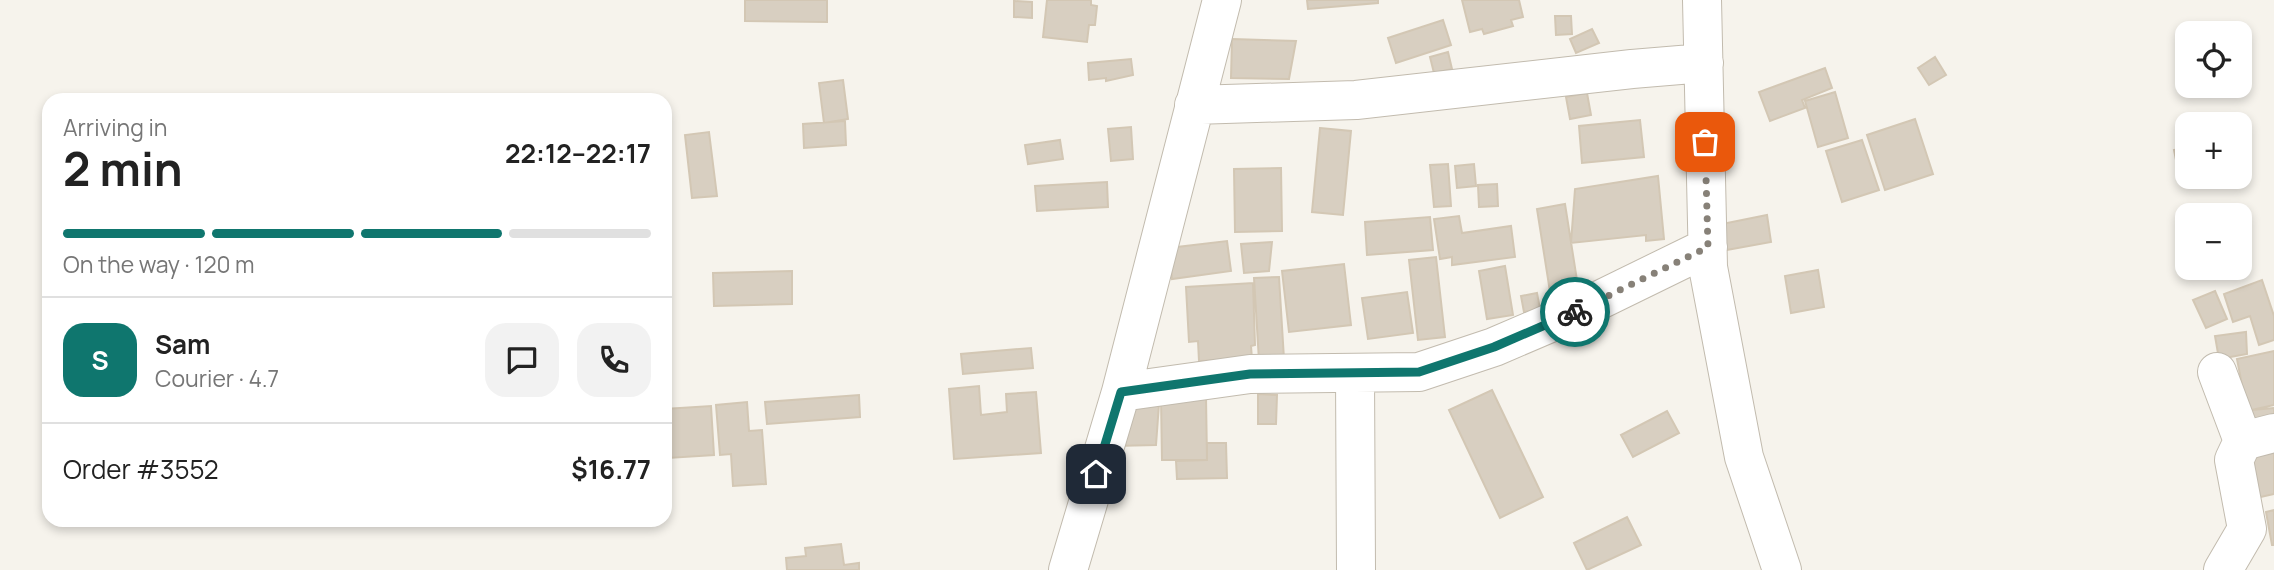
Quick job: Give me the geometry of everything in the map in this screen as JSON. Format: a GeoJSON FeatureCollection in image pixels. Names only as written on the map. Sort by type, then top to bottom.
{"type":"FeatureCollection","features":[{"type":"Feature","properties":{"kind":"street"},"geometry":{"type":"LineString","coordinates":[[1068,570],[1121,392],[1222,0]]}},
{"type":"Feature","properties":{"kind":"street"},"geometry":{"type":"LineString","coordinates":[[1702,0],[1708,267],[1744,457],[1783,570]]}},
{"type":"Feature","properties":{"kind":"street"},"geometry":{"type":"LineString","coordinates":[[1194,105],[1356,100],[1704,63]]}},
{"type":"Feature","properties":{"kind":"street"},"geometry":{"type":"LineString","coordinates":[[1121,392],[1250,374],[1419,372],[1494,347],[1571,314],[1708,247]]}},
{"type":"Feature","properties":{"kind":"street"},"geometry":{"type":"LineString","coordinates":[[2217,372],[2259,437],[2235,460],[2247,529],[2223,570]]}},
{"type":"Feature","properties":{"kind":"street"},"geometry":{"type":"LineString","coordinates":[[1355,374],[1356,570]]}},
{"type":"Feature","properties":{"kind":"building"},"geometry":{"type":"Polygon","coordinates":[[[745,0],[827,0],[827,22],[745,21],[745,0]]]}},
{"type":"Feature","properties":{"kind":"building"},"geometry":{"type":"Polygon","coordinates":[[[1047,0],[1091,0],[1091,5],[1097,6],[1095,25],[1089,25],[1087,42],[1043,37],[1047,0]]]}},
{"type":"Feature","properties":{"kind":"building"},"geometry":{"type":"Polygon","coordinates":[[[1307,0],[1378,0],[1378,3],[1308,9],[1307,0]]]}},
{"type":"Feature","properties":{"kind":"building"},"geometry":{"type":"Polygon","coordinates":[[[1462,0],[1519,0],[1523,17],[1511,20],[1513,26],[1484,34],[1482,29],[1470,32],[1462,0]]]}},
{"type":"Feature","properties":{"kind":"building"},"geometry":{"type":"Polygon","coordinates":[[[1014,1],[1032,2],[1032,18],[1014,17],[1014,1]]]}},
{"type":"Feature","properties":{"kind":"building"},"geometry":{"type":"Polygon","coordinates":[[[1555,16],[1571,16],[1572,34],[1556,35],[1555,16]]]}},
{"type":"Feature","properties":{"kind":"building"},"geometry":{"type":"Polygon","coordinates":[[[1443,20],[1451,45],[1396,63],[1388,38],[1443,20]]]}},
{"type":"Feature","properties":{"kind":"building"},"geometry":{"type":"Polygon","coordinates":[[[1592,29],[1599,43],[1576,53],[1570,39],[1592,29]]]}},
{"type":"Feature","properties":{"kind":"building"},"geometry":{"type":"Polygon","coordinates":[[[1232,39],[1296,41],[1289,79],[1231,78],[1232,39]]]}},
{"type":"Feature","properties":{"kind":"building"},"geometry":{"type":"Polygon","coordinates":[[[1448,52],[1452,69],[1434,73],[1430,57],[1448,52]]]}},
{"type":"Feature","properties":{"kind":"building"},"geometry":{"type":"Polygon","coordinates":[[[1935,57],[1946,75],[1929,85],[1918,68],[1935,57]]]}},
{"type":"Feature","properties":{"kind":"building"},"geometry":{"type":"Polygon","coordinates":[[[1131,59],[1133,75],[1106,81],[1106,78],[1089,80],[1088,63],[1131,59]]]}},
{"type":"Feature","properties":{"kind":"building"},"geometry":{"type":"Polygon","coordinates":[[[1825,68],[1832,88],[1802,100],[1805,108],[1770,121],[1759,92],[1825,68]]]}},
{"type":"Feature","properties":{"kind":"building"},"geometry":{"type":"Polygon","coordinates":[[[843,80],[848,119],[824,123],[819,83],[843,80]]]}},
{"type":"Feature","properties":{"kind":"building"},"geometry":{"type":"Polygon","coordinates":[[[1835,92],[1848,138],[1818,147],[1805,101],[1835,92]]]}},
{"type":"Feature","properties":{"kind":"building"},"geometry":{"type":"Polygon","coordinates":[[[1587,93],[1591,115],[1570,119],[1566,97],[1587,93]]]}},
{"type":"Feature","properties":{"kind":"building"},"geometry":{"type":"Polygon","coordinates":[[[1915,119],[1933,174],[1885,190],[1867,135],[1915,119]]]}},
{"type":"Feature","properties":{"kind":"building"},"geometry":{"type":"Polygon","coordinates":[[[1640,120],[1644,157],[1582,163],[1579,126],[1640,120]]]}},
{"type":"Feature","properties":{"kind":"building"},"geometry":{"type":"Polygon","coordinates":[[[845,121],[846,145],[804,148],[803,124],[845,121]]]}},
{"type":"Feature","properties":{"kind":"building"},"geometry":{"type":"Polygon","coordinates":[[[1131,127],[1133,159],[1111,161],[1108,129],[1131,127]]]}},
{"type":"Feature","properties":{"kind":"building"},"geometry":{"type":"Polygon","coordinates":[[[1320,128],[1351,131],[1343,215],[1312,212],[1320,128]]]}},
{"type":"Feature","properties":{"kind":"building"},"geometry":{"type":"Polygon","coordinates":[[[709,132],[717,196],[692,198],[685,135],[709,132]]]}},
{"type":"Feature","properties":{"kind":"building"},"geometry":{"type":"Polygon","coordinates":[[[1060,140],[1063,159],[1028,164],[1025,145],[1060,140]]]}},
{"type":"Feature","properties":{"kind":"building"},"geometry":{"type":"Polygon","coordinates":[[[1862,140],[1879,190],[1842,202],[1826,151],[1862,140]]]}},
{"type":"Feature","properties":{"kind":"building"},"geometry":{"type":"Polygon","coordinates":[[[1448,164],[1451,206],[1434,207],[1430,165],[1448,164]]]}},
{"type":"Feature","properties":{"kind":"building"},"geometry":{"type":"Polygon","coordinates":[[[1474,164],[1476,186],[1457,188],[1455,166],[1474,164]]]}},
{"type":"Feature","properties":{"kind":"building"},"geometry":{"type":"Polygon","coordinates":[[[1281,168],[1282,231],[1235,232],[1234,169],[1281,168]]]}},
{"type":"Feature","properties":{"kind":"building"},"geometry":{"type":"Polygon","coordinates":[[[1658,176],[1664,239],[1646,241],[1646,235],[1571,243],[1575,189],[1658,176]]]}},
{"type":"Feature","properties":{"kind":"building"},"geometry":{"type":"Polygon","coordinates":[[[1107,182],[1108,207],[1037,211],[1035,186],[1107,182]]]}},
{"type":"Feature","properties":{"kind":"building"},"geometry":{"type":"Polygon","coordinates":[[[1497,184],[1498,206],[1479,207],[1478,185],[1497,184]]]}},
{"type":"Feature","properties":{"kind":"building"},"geometry":{"type":"Polygon","coordinates":[[[1565,204],[1579,293],[1551,298],[1537,209],[1565,204]]]}},
{"type":"Feature","properties":{"kind":"building"},"geometry":{"type":"Polygon","coordinates":[[[1767,215],[1771,242],[1721,251],[1717,225],[1767,215]]]}},
{"type":"Feature","properties":{"kind":"building"},"geometry":{"type":"Polygon","coordinates":[[[1459,216],[1462,233],[1511,226],[1515,257],[1452,265],[1452,257],[1440,259],[1434,219],[1459,216]]]}},
{"type":"Feature","properties":{"kind":"building"},"geometry":{"type":"Polygon","coordinates":[[[1430,217],[1433,250],[1367,255],[1365,222],[1430,217]]]}},
{"type":"Feature","properties":{"kind":"building"},"geometry":{"type":"Polygon","coordinates":[[[1227,241],[1231,271],[1172,279],[1169,248],[1227,241]]]}},
{"type":"Feature","properties":{"kind":"building"},"geometry":{"type":"Polygon","coordinates":[[[1272,242],[1269,271],[1244,273],[1241,244],[1272,242]]]}},
{"type":"Feature","properties":{"kind":"building"},"geometry":{"type":"Polygon","coordinates":[[[1436,257],[1445,337],[1418,340],[1409,260],[1436,257]]]}},
{"type":"Feature","properties":{"kind":"building"},"geometry":{"type":"Polygon","coordinates":[[[1344,264],[1351,325],[1289,332],[1282,271],[1344,264]]]}},
{"type":"Feature","properties":{"kind":"building"},"geometry":{"type":"Polygon","coordinates":[[[1505,266],[1513,315],[1487,319],[1479,271],[1505,266]]]}},
{"type":"Feature","properties":{"kind":"building"},"geometry":{"type":"Polygon","coordinates":[[[1818,270],[1824,307],[1791,313],[1785,276],[1818,270]]]}},
{"type":"Feature","properties":{"kind":"building"},"geometry":{"type":"Polygon","coordinates":[[[792,271],[792,304],[714,306],[713,273],[792,271]]]}},
{"type":"Feature","properties":{"kind":"building"},"geometry":{"type":"Polygon","coordinates":[[[1279,277],[1284,359],[1259,361],[1254,278],[1279,277]]]}},
{"type":"Feature","properties":{"kind":"building"},"geometry":{"type":"Polygon","coordinates":[[[2262,280],[2274,316],[2274,340],[2259,345],[2250,316],[2233,322],[2224,294],[2262,280]]]}},
{"type":"Feature","properties":{"kind":"building"},"geometry":{"type":"Polygon","coordinates":[[[1253,283],[1255,345],[1251,346],[1252,359],[1199,361],[1198,341],[1189,342],[1186,287],[1253,283]]]}},
{"type":"Feature","properties":{"kind":"building"},"geometry":{"type":"Polygon","coordinates":[[[2215,291],[2227,319],[2206,328],[2193,300],[2215,291]]]}},
{"type":"Feature","properties":{"kind":"building"},"geometry":{"type":"Polygon","coordinates":[[[1407,292],[1413,333],[1368,339],[1362,298],[1407,292]]]}},
{"type":"Feature","properties":{"kind":"building"},"geometry":{"type":"Polygon","coordinates":[[[1537,293],[1540,309],[1524,312],[1521,296],[1537,293]]]}},
{"type":"Feature","properties":{"kind":"building"},"geometry":{"type":"Polygon","coordinates":[[[2246,332],[2247,354],[2219,359],[2215,336],[2246,332]]]}},
{"type":"Feature","properties":{"kind":"building"},"geometry":{"type":"Polygon","coordinates":[[[1031,348],[1033,368],[963,374],[961,354],[1031,348]]]}},
{"type":"Feature","properties":{"kind":"building"},"geometry":{"type":"Polygon","coordinates":[[[2274,351],[2274,405],[2247,411],[2237,359],[2274,351]]]}},
{"type":"Feature","properties":{"kind":"building"},"geometry":{"type":"Polygon","coordinates":[[[979,386],[981,415],[1007,412],[1006,394],[1036,392],[1041,453],[954,459],[949,389],[979,386]]]}},
{"type":"Feature","properties":{"kind":"building"},"geometry":{"type":"Polygon","coordinates":[[[1492,390],[1543,497],[1500,518],[1449,410],[1492,390]]]}},
{"type":"Feature","properties":{"kind":"building"},"geometry":{"type":"Polygon","coordinates":[[[1258,394],[1277,395],[1276,424],[1258,424],[1258,394]]]}},
{"type":"Feature","properties":{"kind":"building"},"geometry":{"type":"Polygon","coordinates":[[[859,395],[860,417],[767,424],[765,402],[859,395]]]}},
{"type":"Feature","properties":{"kind":"building"},"geometry":{"type":"Polygon","coordinates":[[[1206,397],[1207,460],[1162,460],[1161,398],[1206,397]]]}},
{"type":"Feature","properties":{"kind":"building"},"geometry":{"type":"Polygon","coordinates":[[[747,402],[749,431],[762,430],[766,484],[733,486],[731,454],[720,455],[716,405],[747,402]]]}},
{"type":"Feature","properties":{"kind":"building"},"geometry":{"type":"Polygon","coordinates":[[[1159,404],[1156,445],[1114,446],[1123,407],[1159,404]]]}},
{"type":"Feature","properties":{"kind":"building"},"geometry":{"type":"Polygon","coordinates":[[[711,406],[714,455],[672,458],[672,409],[711,406]]]}},
{"type":"Feature","properties":{"kind":"building"},"geometry":{"type":"Polygon","coordinates":[[[2274,408],[2274,425],[2242,428],[2241,411],[2274,408]]]}},
{"type":"Feature","properties":{"kind":"building"},"geometry":{"type":"Polygon","coordinates":[[[1667,411],[1679,433],[1633,457],[1621,435],[1667,411]]]}},
{"type":"Feature","properties":{"kind":"building"},"geometry":{"type":"Polygon","coordinates":[[[1207,443],[1226,443],[1227,478],[1177,479],[1176,461],[1207,460],[1207,443]]]}},
{"type":"Feature","properties":{"kind":"building"},"geometry":{"type":"Polygon","coordinates":[[[2274,447],[2274,494],[2256,498],[2248,452],[2274,447]]]}},
{"type":"Feature","properties":{"kind":"building"},"geometry":{"type":"Polygon","coordinates":[[[2274,510],[2274,545],[2272,545],[2266,512],[2274,510]]]}},
{"type":"Feature","properties":{"kind":"building"},"geometry":{"type":"Polygon","coordinates":[[[1627,517],[1641,545],[1587,570],[1574,543],[1627,517]]]}},
{"type":"Feature","properties":{"kind":"building"},"geometry":{"type":"Polygon","coordinates":[[[841,544],[844,565],[859,563],[859,570],[787,570],[786,558],[806,556],[805,548],[841,544]]]}},
{"type":"Feature","properties":{"kind":"way so far"},"geometry":{"type":"LineString","coordinates":[[1575,312],[1708,247],[1705,142]]}},
{"type":"Feature","properties":{"kind":"route"},"geometry":{"type":"LineString","coordinates":[[1096,474],[1121,392],[1250,374],[1346,375],[1419,372],[1494,347],[1575,312]]}}]}
